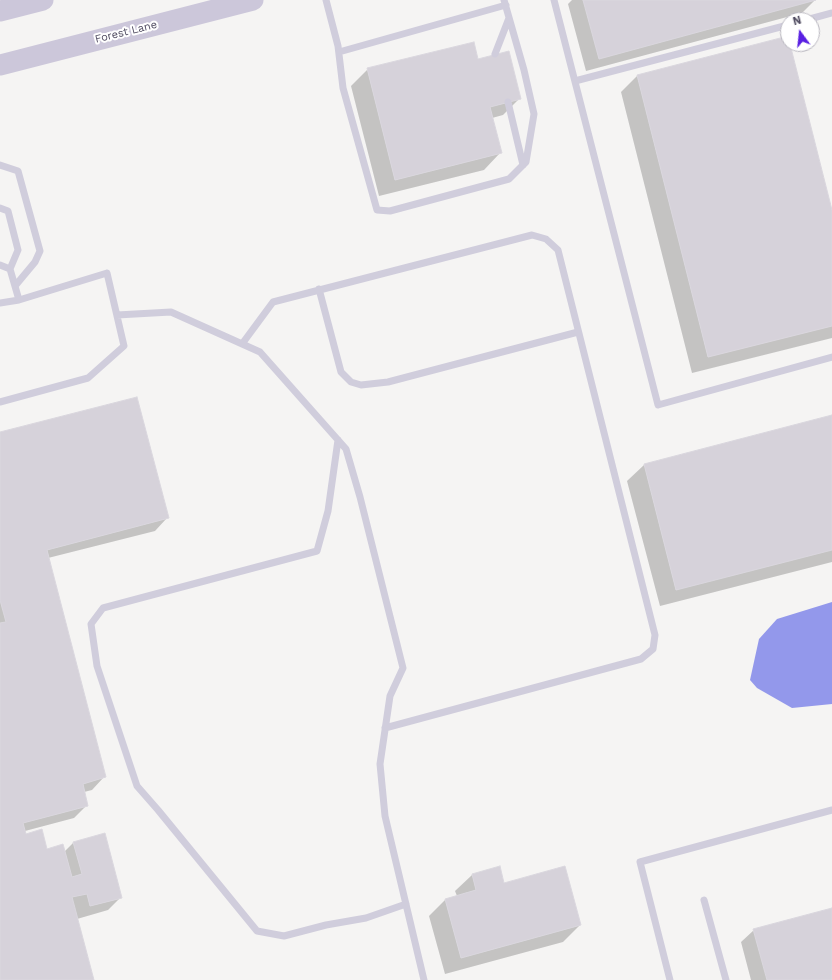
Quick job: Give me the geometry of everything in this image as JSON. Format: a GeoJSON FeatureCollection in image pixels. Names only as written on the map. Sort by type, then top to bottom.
{"type":"FeatureCollection","features":[{"type":"Feature","properties":{"kind":"main road"},"geometry":{"type":"LineString","coordinates":[[0,11],[43,0]]}},
{"type":"Feature","properties":{"kind":"main road","name":"Forest Lane"},"geometry":{"type":"LineString","coordinates":[[0,65],[253,0]]}},
{"type":"Feature","properties":{"kind":"lane"},"geometry":{"type":"LineString","coordinates":[[326,0],[339,52],[343,88],[377,210],[390,211],[508,179],[526,162],[534,114],[524,70],[505,3],[339,52]]}},
{"type":"Feature","properties":{"kind":"lane"},"geometry":{"type":"LineString","coordinates":[[554,0],[658,405],[832,357]]}},
{"type":"Feature","properties":{"kind":"lane"},"geometry":{"type":"LineString","coordinates":[[820,16],[832,13]]}},
{"type":"Feature","properties":{"kind":"lane"},"geometry":{"type":"LineString","coordinates":[[495,54],[509,18]]}},
{"type":"Feature","properties":{"kind":"lane"},"geometry":{"type":"LineString","coordinates":[[575,81],[780,27]]}},
{"type":"Feature","properties":{"kind":"lane"},"geometry":{"type":"LineString","coordinates":[[508,102],[523,165]]}},
{"type":"Feature","properties":{"kind":"lane"},"geometry":{"type":"LineString","coordinates":[[0,165],[18,171],[40,251],[35,262],[15,286]]}},
{"type":"Feature","properties":{"kind":"lane"},"geometry":{"type":"LineString","coordinates":[[0,208],[8,211],[18,250],[10,269],[19,300]]}},
{"type":"Feature","properties":{"kind":"lane"},"geometry":{"type":"LineString","coordinates":[[242,344],[273,302],[532,235],[546,239],[558,250],[655,636],[653,649],[641,659],[386,728]]}},
{"type":"Feature","properties":{"kind":"lane"},"geometry":{"type":"LineString","coordinates":[[0,265],[10,269]]}},
{"type":"Feature","properties":{"kind":"lane"},"geometry":{"type":"LineString","coordinates":[[0,303],[19,300],[107,273],[124,346],[88,378],[0,402]]}},
{"type":"Feature","properties":{"kind":"lane"},"geometry":{"type":"LineString","coordinates":[[319,289],[340,372],[351,382],[361,384],[388,382],[578,332]]}},
{"type":"Feature","properties":{"kind":"lane"},"geometry":{"type":"LineString","coordinates":[[117,315],[171,312],[260,352],[346,449],[360,497],[403,668],[390,696],[380,764],[385,816],[424,980]]}},
{"type":"Feature","properties":{"kind":"lane"},"geometry":{"type":"LineString","coordinates":[[338,440],[328,511],[317,551],[103,608],[91,624],[97,666],[137,786],[257,931],[284,936],[326,925],[366,918],[406,904]]}},
{"type":"Feature","properties":{"kind":"lane"},"geometry":{"type":"LineString","coordinates":[[670,980],[640,862],[832,810]]}},
{"type":"Feature","properties":{"kind":"lane"},"geometry":{"type":"LineString","coordinates":[[704,900],[726,980]]}},
{"type":"Feature","properties":{"kind":"water"},"geometry":{"type":"Polygon","coordinates":[[[832,602],[832,704],[792,708],[757,688],[750,680],[759,639],[777,619],[832,602]]]}},
{"type":"Feature","properties":{"kind":"building"},"geometry":{"type":"Polygon","coordinates":[[[583,0],[816,0],[599,59],[583,0]]]}},
{"type":"Feature","properties":{"kind":"building"},"geometry":{"type":"Polygon","coordinates":[[[780,38],[780,52],[792,52],[832,210],[832,326],[708,357],[637,75],[780,38]]]}},
{"type":"Feature","properties":{"kind":"building"},"geometry":{"type":"Polygon","coordinates":[[[474,42],[478,59],[509,51],[521,99],[490,107],[502,153],[395,180],[367,68],[474,42]]]}},
{"type":"Feature","properties":{"kind":"building"},"geometry":{"type":"Polygon","coordinates":[[[137,397],[169,518],[47,550],[106,777],[83,784],[88,806],[23,823],[26,834],[42,829],[47,849],[63,844],[72,877],[82,874],[73,842],[105,833],[122,898],[90,906],[87,894],[72,897],[94,980],[0,980],[0,623],[6,622],[0,600],[0,432],[137,397]]]}},
{"type":"Feature","properties":{"kind":"building"},"geometry":{"type":"Polygon","coordinates":[[[832,415],[832,550],[676,590],[644,464],[832,415]]]}},
{"type":"Feature","properties":{"kind":"building"},"geometry":{"type":"Polygon","coordinates":[[[500,866],[504,883],[565,866],[581,925],[461,958],[445,899],[476,890],[472,874],[500,866]]]}},
{"type":"Feature","properties":{"kind":"building"},"geometry":{"type":"Polygon","coordinates":[[[832,908],[832,980],[767,980],[753,929],[832,908]]]}}]}
